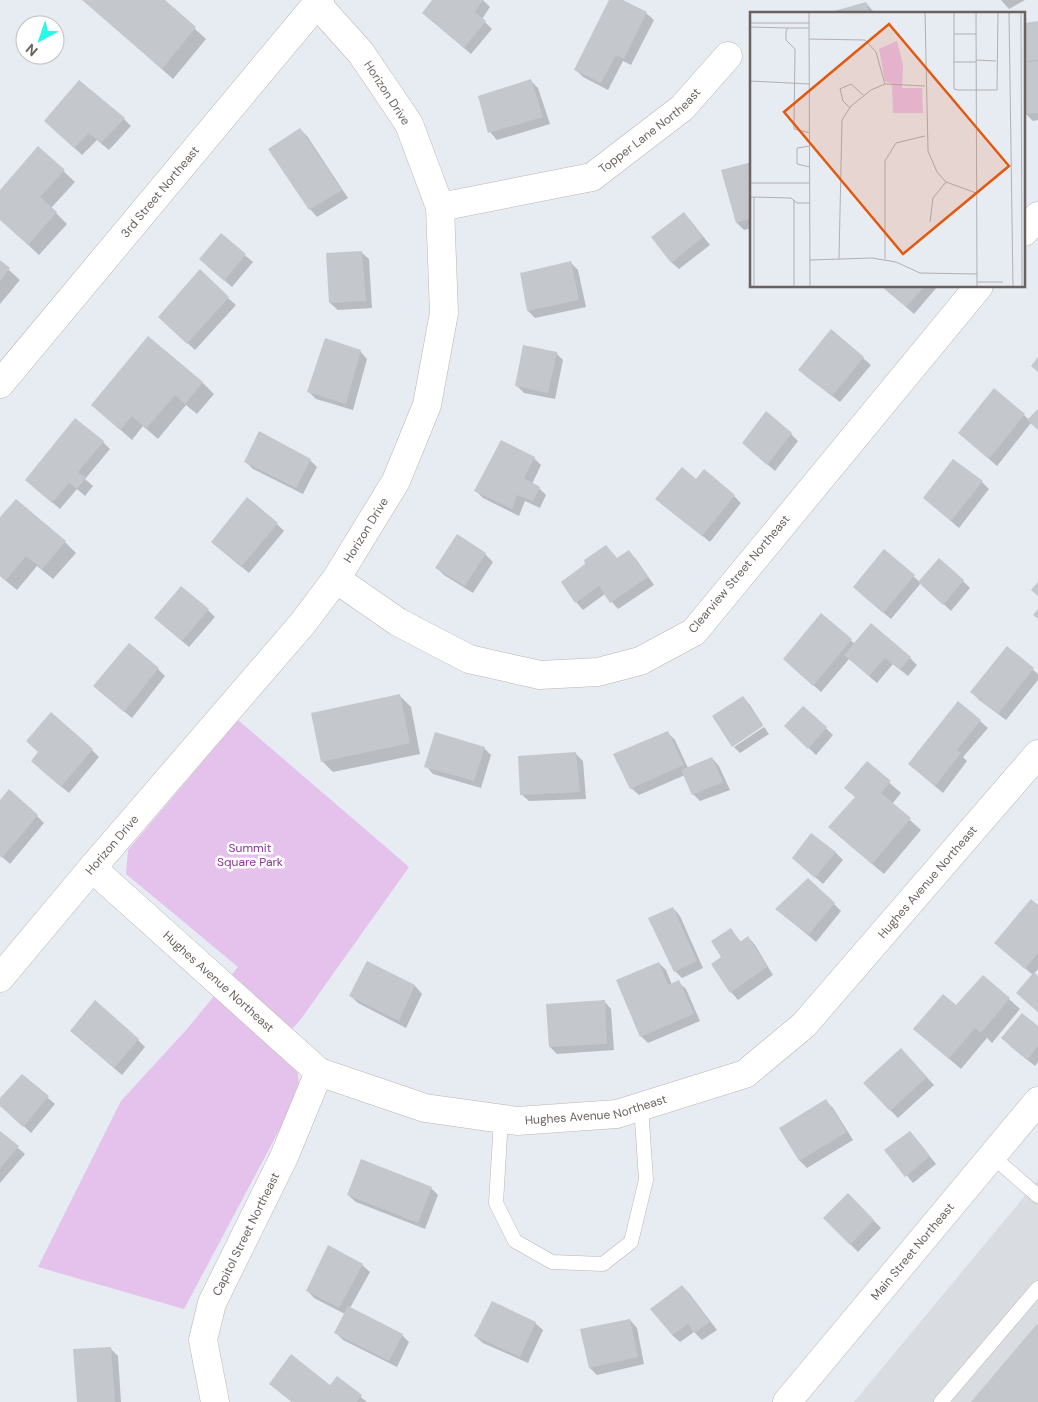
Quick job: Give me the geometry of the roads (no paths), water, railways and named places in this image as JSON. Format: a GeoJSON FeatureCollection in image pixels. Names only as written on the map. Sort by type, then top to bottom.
{"type":"FeatureCollection","features":[{"type":"Feature","properties":{"kind":"street","name":"Horizon Drive"},"geometry":{"type":"LineString","coordinates":[[0,978],[303,623],[336,579],[396,481],[426,405],[444,313],[440,207],[409,124],[361,53],[319,2]]}},
{"type":"Feature","properties":{"kind":"street","name":"3rd Street Northeast"},"geometry":{"type":"LineString","coordinates":[[0,384],[319,2]]}},
{"type":"Feature","properties":{"kind":"street","name":"Topper Lane Northeast"},"geometry":{"type":"LineString","coordinates":[[440,207],[592,177],[682,108],[728,56]]}},
{"type":"Feature","properties":{"kind":"street"},"geometry":{"type":"LineString","coordinates":[[1026,230],[1038,216]]}},
{"type":"Feature","properties":{"kind":"street","name":"Clearview Street Northeast"},"geometry":{"type":"LineString","coordinates":[[336,579],[398,622],[469,660],[540,675],[598,672],[640,661],[694,632],[748,564],[977,288]]}},
{"type":"Feature","properties":{"kind":"street","name":"Hughes Avenue Northeast"},"geometry":{"type":"LineString","coordinates":[[92,868],[319,1072],[425,1108],[517,1120],[617,1114],[745,1074],[804,1025],[1038,754]]}},
{"type":"Feature","properties":{"kind":"street","name":"Capitol Street Northeast"},"geometry":{"type":"LineString","coordinates":[[215,1402],[203,1340],[212,1303],[284,1157],[319,1072]]}},
{"type":"Feature","properties":{"kind":"street","name":"Main Street Northeast"},"geometry":{"type":"LineString","coordinates":[[787,1402],[1038,1101]]}},
{"type":"Feature","properties":{"kind":"lane"},"geometry":{"type":"LineString","coordinates":[[501,1118],[496,1203],[515,1241],[552,1262],[603,1264],[631,1242],[646,1180],[641,1106]]}},
{"type":"Feature","properties":{"kind":"lane"},"geometry":{"type":"LineString","coordinates":[[992,1156],[1038,1196]]}},
{"type":"Feature","properties":{"kind":"lane"},"geometry":{"type":"LineString","coordinates":[[941,1402],[1038,1288]]}},
{"type":"Feature","properties":{"kind":"park label","name":"Summit Square Park"},"geometry":{"type":"Point","coordinates":[250,855]}}]}
